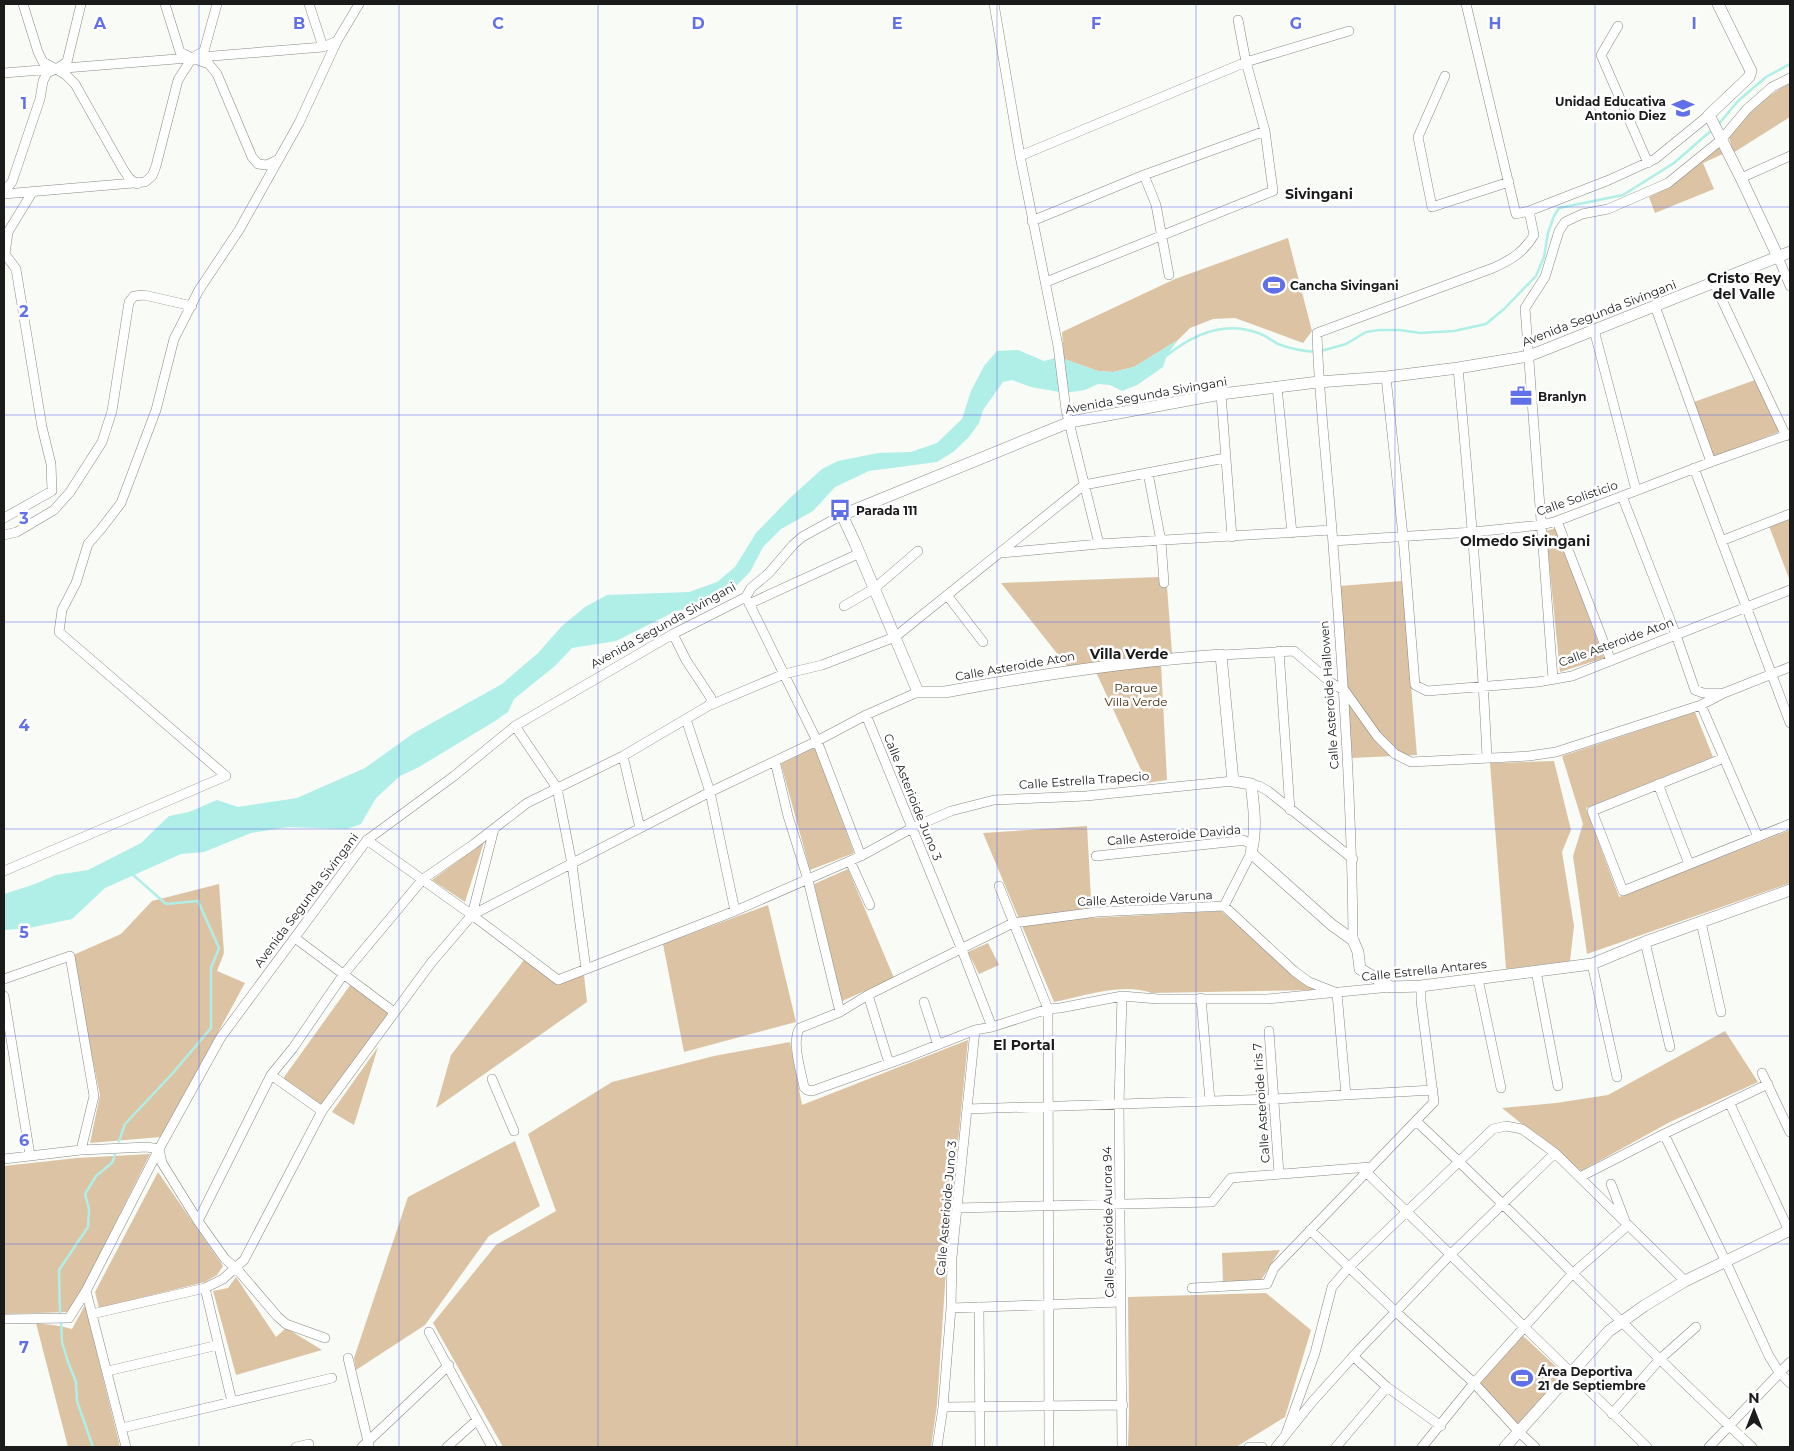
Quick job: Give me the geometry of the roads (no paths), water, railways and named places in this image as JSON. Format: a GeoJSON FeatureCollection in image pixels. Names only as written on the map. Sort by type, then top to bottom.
{"type":"FeatureCollection","features":[{"type":"Feature","properties":{"kind":"street"},"geometry":{"type":"LineString","coordinates":[[23,4],[43,62],[66,75],[75,84],[123,169],[129,178],[137,184]]}},
{"type":"Feature","properties":{"kind":"street"},"geometry":{"type":"LineString","coordinates":[[4,192],[12,182],[40,99],[43,81],[47,73],[67,62],[82,4]]}},
{"type":"Feature","properties":{"kind":"street"},"geometry":{"type":"LineString","coordinates":[[165,4],[180,52],[209,64],[217,74],[252,157],[258,164],[267,165],[278,159]]}},
{"type":"Feature","properties":{"kind":"street"},"geometry":{"type":"LineString","coordinates":[[4,192],[137,184],[145,182],[152,176],[178,80],[192,58],[204,50],[217,4]]}},
{"type":"Feature","properties":{"kind":"street"},"geometry":{"type":"LineString","coordinates":[[309,4],[323,47]]}},
{"type":"Feature","properties":{"kind":"street"},"geometry":{"type":"LineString","coordinates":[[4,871],[226,776],[59,632],[62,610],[76,584],[88,544],[121,503],[156,410],[174,339],[206,278],[239,230],[299,124],[337,41],[359,4]]}},
{"type":"Feature","properties":{"kind":"street"},"geometry":{"type":"LineString","coordinates":[[994,4],[1032,221],[1046,282],[1066,410],[1099,544]]}},
{"type":"Feature","properties":{"kind":"street"},"geometry":{"type":"LineString","coordinates":[[1466,4],[1516,214],[1529,211],[1648,163],[1667,151],[1749,77],[1751,71],[1718,4]]}},
{"type":"Feature","properties":{"kind":"street"},"geometry":{"type":"LineString","coordinates":[[1046,282],[1273,191],[1265,131],[1246,62],[1238,20]]}},
{"type":"Feature","properties":{"kind":"street"},"geometry":{"type":"LineString","coordinates":[[1618,26],[1601,54],[1648,163]]}},
{"type":"Feature","properties":{"kind":"street"},"geometry":{"type":"LineString","coordinates":[[1020,156],[1246,62],[1350,31]]}},
{"type":"Feature","properties":{"kind":"street"},"geometry":{"type":"LineString","coordinates":[[4,73],[323,47],[337,41]]}},
{"type":"Feature","properties":{"kind":"street"},"geometry":{"type":"LineString","coordinates":[[1445,76],[1418,137],[1432,207],[1509,182]]}},
{"type":"Feature","properties":{"kind":"street"},"geometry":{"type":"LineString","coordinates":[[1553,680],[1525,308],[1545,277],[1559,232],[1565,222],[1582,214],[1616,206],[1668,183],[1772,87],[1790,78]]}},
{"type":"Feature","properties":{"kind":"street"},"geometry":{"type":"LineString","coordinates":[[1709,115],[1741,178],[1790,286]]}},
{"type":"Feature","properties":{"kind":"street"},"geometry":{"type":"LineString","coordinates":[[1032,221],[1144,175],[1265,131]]}},
{"type":"Feature","properties":{"kind":"street"},"geometry":{"type":"LineString","coordinates":[[1741,178],[1790,156]]}},
{"type":"Feature","properties":{"kind":"street"},"geometry":{"type":"LineString","coordinates":[[1144,175],[1156,205],[1169,275]]}},
{"type":"Feature","properties":{"kind":"street"},"geometry":{"type":"LineString","coordinates":[[4,518],[52,491],[51,464],[42,427],[16,269],[5,254],[8,232],[33,191]]}},
{"type":"Feature","properties":{"kind":"street","name":"Calle Asteroide Hallowen"},"geometry":{"type":"LineString","coordinates":[[1392,987],[1360,970],[1358,952],[1353,940],[1353,859],[1333,540],[1318,382],[1317,333],[1513,259],[1528,246],[1534,235],[1529,211]]}},
{"type":"Feature","properties":{"kind":"street","name":"Avenida Segunda Sivingani"},"geometry":{"type":"LineString","coordinates":[[4,1319],[69,1318],[86,1291],[159,1149],[221,1037],[367,840],[454,776],[515,726],[673,634],[747,601],[751,588],[802,537],[842,516],[1070,422],[1221,394],[1318,382],[1386,377],[1458,368],[1529,356],[1790,252]]}},
{"type":"Feature","properties":{"kind":"street"},"geometry":{"type":"LineString","coordinates":[[1714,283],[1788,435]]}},
{"type":"Feature","properties":{"kind":"street"},"geometry":{"type":"LineString","coordinates":[[4,535],[17,532],[54,510],[70,492],[102,442],[112,411],[129,302],[134,296],[144,295],[192,306]]}},
{"type":"Feature","properties":{"kind":"street"},"geometry":{"type":"LineString","coordinates":[[1655,306],[1712,462]]}},
{"type":"Feature","properties":{"kind":"street"},"geometry":{"type":"LineString","coordinates":[[1594,330],[1636,490]]}},
{"type":"Feature","properties":{"kind":"street"},"geometry":{"type":"LineString","coordinates":[[1458,368],[1473,532],[1487,757]]}},
{"type":"Feature","properties":{"kind":"street"},"geometry":{"type":"LineString","coordinates":[[1386,377],[1403,536]]}},
{"type":"Feature","properties":{"kind":"street"},"geometry":{"type":"LineString","coordinates":[[1277,387],[1292,533]]}},
{"type":"Feature","properties":{"kind":"street"},"geometry":{"type":"LineString","coordinates":[[1221,394],[1232,537]]}},
{"type":"Feature","properties":{"kind":"street","name":"Calle Solisticio"},"geometry":{"type":"LineString","coordinates":[[1333,540],[1473,532],[1542,525],[1788,435]]}},
{"type":"Feature","properties":{"kind":"street"},"geometry":{"type":"LineString","coordinates":[[198,1221],[272,1075],[343,975],[423,879],[474,844],[527,803],[622,756],[708,706],[784,674],[822,665],[895,637],[1084,485],[1225,458]]}},
{"type":"Feature","properties":{"kind":"street"},"geometry":{"type":"LineString","coordinates":[[1694,468],[1790,723]]}},
{"type":"Feature","properties":{"kind":"street"},"geometry":{"type":"LineString","coordinates":[[1148,472],[1161,542],[1164,583]]}},
{"type":"Feature","properties":{"kind":"street"},"geometry":{"type":"LineString","coordinates":[[1622,496],[1676,635],[1695,690],[1709,693],[1724,692]]}},
{"type":"Feature","properties":{"kind":"street"},"geometry":{"type":"LineString","coordinates":[[1721,541],[1790,514]]}},
{"type":"Feature","properties":{"kind":"street"},"geometry":{"type":"LineString","coordinates":[[92,1314],[205,1288],[223,1280],[244,1260],[322,1111],[431,963],[472,915],[710,792],[817,741],[866,715],[918,692],[860,553],[842,516]]}},
{"type":"Feature","properties":{"kind":"street"},"geometry":{"type":"LineString","coordinates":[[1557,521],[1612,661]]}},
{"type":"Feature","properties":{"kind":"street"},"geometry":{"type":"LineString","coordinates":[[1001,553],[1099,544],[1161,542],[1331,530]]}},
{"type":"Feature","properties":{"kind":"street","name":"Calle Asteroide Aton"},"geometry":{"type":"LineString","coordinates":[[1403,536],[1415,685],[1427,690],[1553,680],[1572,676],[1790,590]]}},
{"type":"Feature","properties":{"kind":"street"},"geometry":{"type":"LineString","coordinates":[[844,606],[875,588],[918,551]]}},
{"type":"Feature","properties":{"kind":"street"},"geometry":{"type":"LineString","coordinates":[[860,553],[747,601],[817,741],[861,856]]}},
{"type":"Feature","properties":{"kind":"street"},"geometry":{"type":"LineString","coordinates":[[947,596],[983,642]]}},
{"type":"Feature","properties":{"kind":"street"},"geometry":{"type":"LineString","coordinates":[[673,634],[686,660],[711,698],[708,706]]}},
{"type":"Feature","properties":{"kind":"street","name":"Calle Asteroide Aton"},"geometry":{"type":"LineString","coordinates":[[918,692],[945,692],[1113,664],[1165,658],[1294,650],[1330,682],[1352,698],[1362,717],[1377,736],[1395,754],[1411,762],[1529,756],[1556,752],[1701,704],[1724,692],[1790,667]]}},
{"type":"Feature","properties":{"kind":"street"},"geometry":{"type":"LineString","coordinates":[[1279,652],[1290,810]]}},
{"type":"Feature","properties":{"kind":"street"},"geometry":{"type":"LineString","coordinates":[[1222,655],[1233,781]]}},
{"type":"Feature","properties":{"kind":"street"},"geometry":{"type":"LineString","coordinates":[[1701,704],[1758,837]]}},
{"type":"Feature","properties":{"kind":"street","name":"Calle Asterioide Juno 3"},"geometry":{"type":"LineString","coordinates":[[866,715],[992,1027]]}},
{"type":"Feature","properties":{"kind":"street"},"geometry":{"type":"LineString","coordinates":[[686,719],[710,792],[735,911]]}},
{"type":"Feature","properties":{"kind":"street"},"geometry":{"type":"LineString","coordinates":[[515,726],[557,788],[572,864],[586,969]]}},
{"type":"Feature","properties":{"kind":"street"},"geometry":{"type":"LineString","coordinates":[[622,756],[640,828]]}},
{"type":"Feature","properties":{"kind":"street"},"geometry":{"type":"LineString","coordinates":[[1724,758],[1592,811],[1623,890],[1790,824]]}},
{"type":"Feature","properties":{"kind":"street"},"geometry":{"type":"LineString","coordinates":[[776,761],[788,816],[808,880],[840,1012],[868,995],[962,950],[1013,923]]}},
{"type":"Feature","properties":{"kind":"street","name":"Calle Estrella Trapecio"},"geometry":{"type":"LineString","coordinates":[[472,915],[558,980],[735,911],[808,880],[861,856],[912,828],[952,811],[994,800],[1086,796],[1233,781],[1259,786],[1268,791],[1353,859]]}},
{"type":"Feature","properties":{"kind":"street"},"geometry":{"type":"LineString","coordinates":[[1224,906],[1252,849],[1254,812],[1251,784]]}},
{"type":"Feature","properties":{"kind":"street"},"geometry":{"type":"LineString","coordinates":[[1658,784],[1689,864]]}},
{"type":"Feature","properties":{"kind":"street"},"geometry":{"type":"LineString","coordinates":[[472,915],[494,829]]}},
{"type":"Feature","properties":{"kind":"street"},"geometry":{"type":"LineString","coordinates":[[367,840],[472,915]]}},
{"type":"Feature","properties":{"kind":"street","name":"Calle Asteroide Davida"},"geometry":{"type":"LineString","coordinates":[[1096,856],[1243,840],[1252,849]]}},
{"type":"Feature","properties":{"kind":"street"},"geometry":{"type":"LineString","coordinates":[[1252,849],[1332,925],[1353,940]]}},
{"type":"Feature","properties":{"kind":"street"},"geometry":{"type":"LineString","coordinates":[[850,861],[870,905]]}},
{"type":"Feature","properties":{"kind":"street"},"geometry":{"type":"LineString","coordinates":[[999,886],[1048,1009],[1049,1447]]}},
{"type":"Feature","properties":{"kind":"street","name":"Calle Estrella Antares"},"geometry":{"type":"LineString","coordinates":[[840,1012],[800,1028],[797,1032],[796,1046],[804,1087],[807,1090],[812,1091],[975,1030],[992,1027],[1048,1009],[1122,996],[1266,998],[1421,986],[1592,964],[1645,942],[1790,890]]}},
{"type":"Feature","properties":{"kind":"street","name":"Calle Asteroide Varuna"},"geometry":{"type":"LineString","coordinates":[[1013,923],[1097,912],[1224,906],[1294,971],[1310,982],[1337,993]]}},
{"type":"Feature","properties":{"kind":"street"},"geometry":{"type":"LineString","coordinates":[[1701,922],[1721,1012]]}},
{"type":"Feature","properties":{"kind":"street"},"geometry":{"type":"LineString","coordinates":[[295,938],[394,1012]]}},
{"type":"Feature","properties":{"kind":"street"},"geometry":{"type":"LineString","coordinates":[[1645,942],[1670,1047]]}},
{"type":"Feature","properties":{"kind":"street"},"geometry":{"type":"LineString","coordinates":[[4,979],[70,956],[94,1096],[81,1150]]}},
{"type":"Feature","properties":{"kind":"street"},"geometry":{"type":"LineString","coordinates":[[1592,964],[1617,1077]]}},
{"type":"Feature","properties":{"kind":"street"},"geometry":{"type":"LineString","coordinates":[[1536,972],[1558,1086]]}},
{"type":"Feature","properties":{"kind":"street"},"geometry":{"type":"LineString","coordinates":[[1478,979],[1501,1088]]}},
{"type":"Feature","properties":{"kind":"street"},"geometry":{"type":"LineString","coordinates":[[1192,1288],[1267,1284],[1274,1268],[1434,1102],[1421,1001],[1421,986]]}},
{"type":"Feature","properties":{"kind":"street"},"geometry":{"type":"LineString","coordinates":[[1337,993],[1346,1095]]}},
{"type":"Feature","properties":{"kind":"street"},"geometry":{"type":"LineString","coordinates":[[868,995],[889,1063]]}},
{"type":"Feature","properties":{"kind":"street"},"geometry":{"type":"LineString","coordinates":[[4,996],[30,1155]]}},
{"type":"Feature","properties":{"kind":"street","name":"Calle Asteroide Aurora 94"},"geometry":{"type":"LineString","coordinates":[[1122,996],[1119,1104],[1122,1447]]}},
{"type":"Feature","properties":{"kind":"street"},"geometry":{"type":"LineString","coordinates":[[1201,998],[1210,1101]]}},
{"type":"Feature","properties":{"kind":"street"},"geometry":{"type":"LineString","coordinates":[[924,1002],[938,1045]]}},
{"type":"Feature","properties":{"kind":"street","name":"Calle Asterioide Juno 3"},"geometry":{"type":"LineString","coordinates":[[937,1447],[943,1407],[952,1308],[952,1257],[975,1030]]}},
{"type":"Feature","properties":{"kind":"street","name":"Calle Asteroide Iris 7"},"geometry":{"type":"LineString","coordinates":[[1269,1031],[1279,1174]]}},
{"type":"Feature","properties":{"kind":"street"},"geometry":{"type":"LineString","coordinates":[[1762,1073],[1790,1132]]}},
{"type":"Feature","properties":{"kind":"street"},"geometry":{"type":"LineString","coordinates":[[272,1075],[322,1111]]}},
{"type":"Feature","properties":{"kind":"street"},"geometry":{"type":"LineString","coordinates":[[492,1079],[514,1131]]}},
{"type":"Feature","properties":{"kind":"street"},"geometry":{"type":"LineString","coordinates":[[1580,1177],[1768,1084]]}},
{"type":"Feature","properties":{"kind":"street"},"geometry":{"type":"LineString","coordinates":[[967,1109],[1274,1099],[1433,1090]]}},
{"type":"Feature","properties":{"kind":"street"},"geometry":{"type":"LineString","coordinates":[[1505,1447],[1609,1332],[1644,1306],[1685,1281],[1790,1231],[1730,1104]]}},
{"type":"Feature","properties":{"kind":"street"},"geometry":{"type":"LineString","coordinates":[[1416,1121],[1752,1447]]}},
{"type":"Feature","properties":{"kind":"street"},"geometry":{"type":"LineString","coordinates":[[1286,1434],[1315,1353],[1332,1287],[1349,1267],[1493,1129],[1506,1126],[1522,1129],[1555,1154],[1685,1281]]}},
{"type":"Feature","properties":{"kind":"street"},"geometry":{"type":"LineString","coordinates":[[1664,1134],[1726,1260],[1769,1356],[1790,1382]]}},
{"type":"Feature","properties":{"kind":"street"},"geometry":{"type":"LineString","coordinates":[[4,1159],[81,1150],[147,1147],[159,1149],[162,1163],[198,1221],[225,1259],[236,1268],[286,1324],[325,1338]]}},
{"type":"Feature","properties":{"kind":"street"},"geometry":{"type":"LineString","coordinates":[[1276,1447],[1353,1356],[1450,1255],[1555,1154]]}},
{"type":"Feature","properties":{"kind":"street"},"geometry":{"type":"LineString","coordinates":[[957,1208],[1212,1202],[1231,1178],[1368,1170],[1450,1255],[1647,1447]]}},
{"type":"Feature","properties":{"kind":"street"},"geometry":{"type":"LineString","coordinates":[[1611,1184],[1627,1226]]}},
{"type":"Feature","properties":{"kind":"street"},"geometry":{"type":"LineString","coordinates":[[1422,1447],[1441,1426],[1474,1383],[1572,1274],[1627,1226]]}},
{"type":"Feature","properties":{"kind":"street"},"geometry":{"type":"LineString","coordinates":[[1310,1230],[1474,1383],[1535,1447]]}},
{"type":"Feature","properties":{"kind":"street"},"geometry":{"type":"LineString","coordinates":[[205,1288],[232,1402]]}},
{"type":"Feature","properties":{"kind":"street"},"geometry":{"type":"LineString","coordinates":[[86,1291],[126,1447]]}},
{"type":"Feature","properties":{"kind":"street"},"geometry":{"type":"LineString","coordinates":[[952,1308],[1122,1302]]}},
{"type":"Feature","properties":{"kind":"street"},"geometry":{"type":"LineString","coordinates":[[979,1307],[980,1447]]}},
{"type":"Feature","properties":{"kind":"street"},"geometry":{"type":"LineString","coordinates":[[1612,1414],[1660,1359],[1696,1327]]}},
{"type":"Feature","properties":{"kind":"street"},"geometry":{"type":"LineString","coordinates":[[429,1332],[449,1365],[492,1447]]}},
{"type":"Feature","properties":{"kind":"street"},"geometry":{"type":"LineString","coordinates":[[108,1371],[218,1345]]}},
{"type":"Feature","properties":{"kind":"street"},"geometry":{"type":"LineString","coordinates":[[1353,1356],[1387,1387],[1441,1426]]}},
{"type":"Feature","properties":{"kind":"street"},"geometry":{"type":"LineString","coordinates":[[348,1358],[367,1445]]}},
{"type":"Feature","properties":{"kind":"street"},"geometry":{"type":"LineString","coordinates":[[1709,1447],[1790,1362]]}},
{"type":"Feature","properties":{"kind":"street"},"geometry":{"type":"LineString","coordinates":[[367,1445],[449,1365]]}},
{"type":"Feature","properties":{"kind":"street"},"geometry":{"type":"LineString","coordinates":[[122,1428],[332,1378]]}},
{"type":"Feature","properties":{"kind":"street"},"geometry":{"type":"LineString","coordinates":[[1336,1447],[1387,1387]]}},
{"type":"Feature","properties":{"kind":"street"},"geometry":{"type":"LineString","coordinates":[[943,1407],[1123,1405]]}},
{"type":"Feature","properties":{"kind":"street"},"geometry":{"type":"LineString","coordinates":[[447,1447],[477,1420]]}},
{"type":"Feature","properties":{"kind":"street"},"geometry":{"type":"LineString","coordinates":[[296,1447],[309,1444]]}},
{"type":"Feature","properties":{"kind":"street"},"geometry":{"type":"LineString","coordinates":[[1249,1447],[1262,1447]]}},
{"type":"Feature","properties":{"kind":"water"},"geometry":{"type":"Polygon","coordinates":[[[1178,340],[1167,355],[1163,367],[1137,385],[1122,391],[1110,385],[1098,384],[1085,390],[1065,393],[1031,387],[1012,380],[1003,382],[983,410],[979,423],[969,437],[953,452],[937,462],[869,471],[835,487],[813,511],[781,529],[763,547],[750,572],[723,599],[711,604],[676,611],[616,641],[572,648],[555,666],[514,699],[508,712],[419,767],[400,776],[376,798],[361,824],[347,829],[288,827],[251,833],[204,852],[181,854],[105,888],[72,919],[29,928],[4,930],[4,894],[56,875],[88,870],[141,843],[169,816],[189,812],[217,800],[238,807],[297,798],[365,768],[414,733],[502,684],[538,653],[562,626],[585,607],[607,595],[689,592],[717,582],[735,567],[756,533],[822,469],[838,461],[878,453],[911,452],[937,443],[962,419],[971,391],[984,366],[997,351],[1018,350],[1044,361],[1059,357],[1098,371],[1113,372],[1134,367],[1178,340]]]}},
{"type":"Feature","properties":{"kind":"waterway"},"geometry":{"type":"LineString","coordinates":[[1717,126],[1738,101],[1766,77],[1790,64]]}},
{"type":"Feature","properties":{"kind":"waterway"},"geometry":{"type":"LineString","coordinates":[[1321,351],[1346,344],[1366,332],[1379,330],[1400,330],[1420,333],[1454,331],[1486,324],[1504,309],[1536,276],[1544,257],[1548,233],[1559,208],[1623,195],[1674,163],[1713,129]]}},
{"type":"Feature","properties":{"kind":"waterway"},"geometry":{"type":"LineString","coordinates":[[1166,356],[1198,336],[1221,329],[1233,328],[1245,329],[1261,334],[1287,347],[1316,352]]}},
{"type":"Feature","properties":{"kind":"waterway"},"geometry":{"type":"LineString","coordinates":[[119,1141],[125,1124],[172,1074],[211,1028],[211,968],[219,948],[198,901],[166,904],[131,873]]}},
{"type":"Feature","properties":{"kind":"waterway"},"geometry":{"type":"LineString","coordinates":[[60,1316],[59,1270],[88,1227],[89,1209],[85,1194],[96,1176],[112,1163],[115,1155]]}},
{"type":"Feature","properties":{"kind":"waterway"},"geometry":{"type":"LineString","coordinates":[[61,1321],[62,1342],[76,1382],[77,1401],[93,1447]]}},
{"type":"Feature","properties":{"kind":"place","name":"Unidad Educativa Antonio Diez"},"geometry":{"type":"Point","coordinates":[1683,108]}},
{"type":"Feature","properties":{"kind":"place","name":"Cancha Sivingani"},"geometry":{"type":"Point","coordinates":[1274,285]}},
{"type":"Feature","properties":{"kind":"place","name":"Branlyn"},"geometry":{"type":"Point","coordinates":[1521,396]}},
{"type":"Feature","properties":{"kind":"place","name":"Parada 111"},"geometry":{"type":"Point","coordinates":[840,510]}},
{"type":"Feature","properties":{"kind":"place","name":"Área Deportiva 21 de Septiembre"},"geometry":{"type":"Point","coordinates":[1522,1378]}},
{"type":"Feature","properties":{"kind":"district","name":"Sivingani"},"geometry":{"type":"Point","coordinates":[1319,194]}},
{"type":"Feature","properties":{"kind":"district","name":"Cristo Rey del Valle"},"geometry":{"type":"Point","coordinates":[1744,286]}},
{"type":"Feature","properties":{"kind":"district","name":"Olmedo Sivingani"},"geometry":{"type":"Point","coordinates":[1525,541]}},
{"type":"Feature","properties":{"kind":"district","name":"Villa Verde"},"geometry":{"type":"Point","coordinates":[1129,654]}},
{"type":"Feature","properties":{"kind":"district","name":"El Portal"},"geometry":{"type":"Point","coordinates":[1024,1045]}},
{"type":"Feature","properties":{"kind":"park label","name":"Parque Villa Verde"},"geometry":{"type":"Point","coordinates":[1136,694]}}]}
